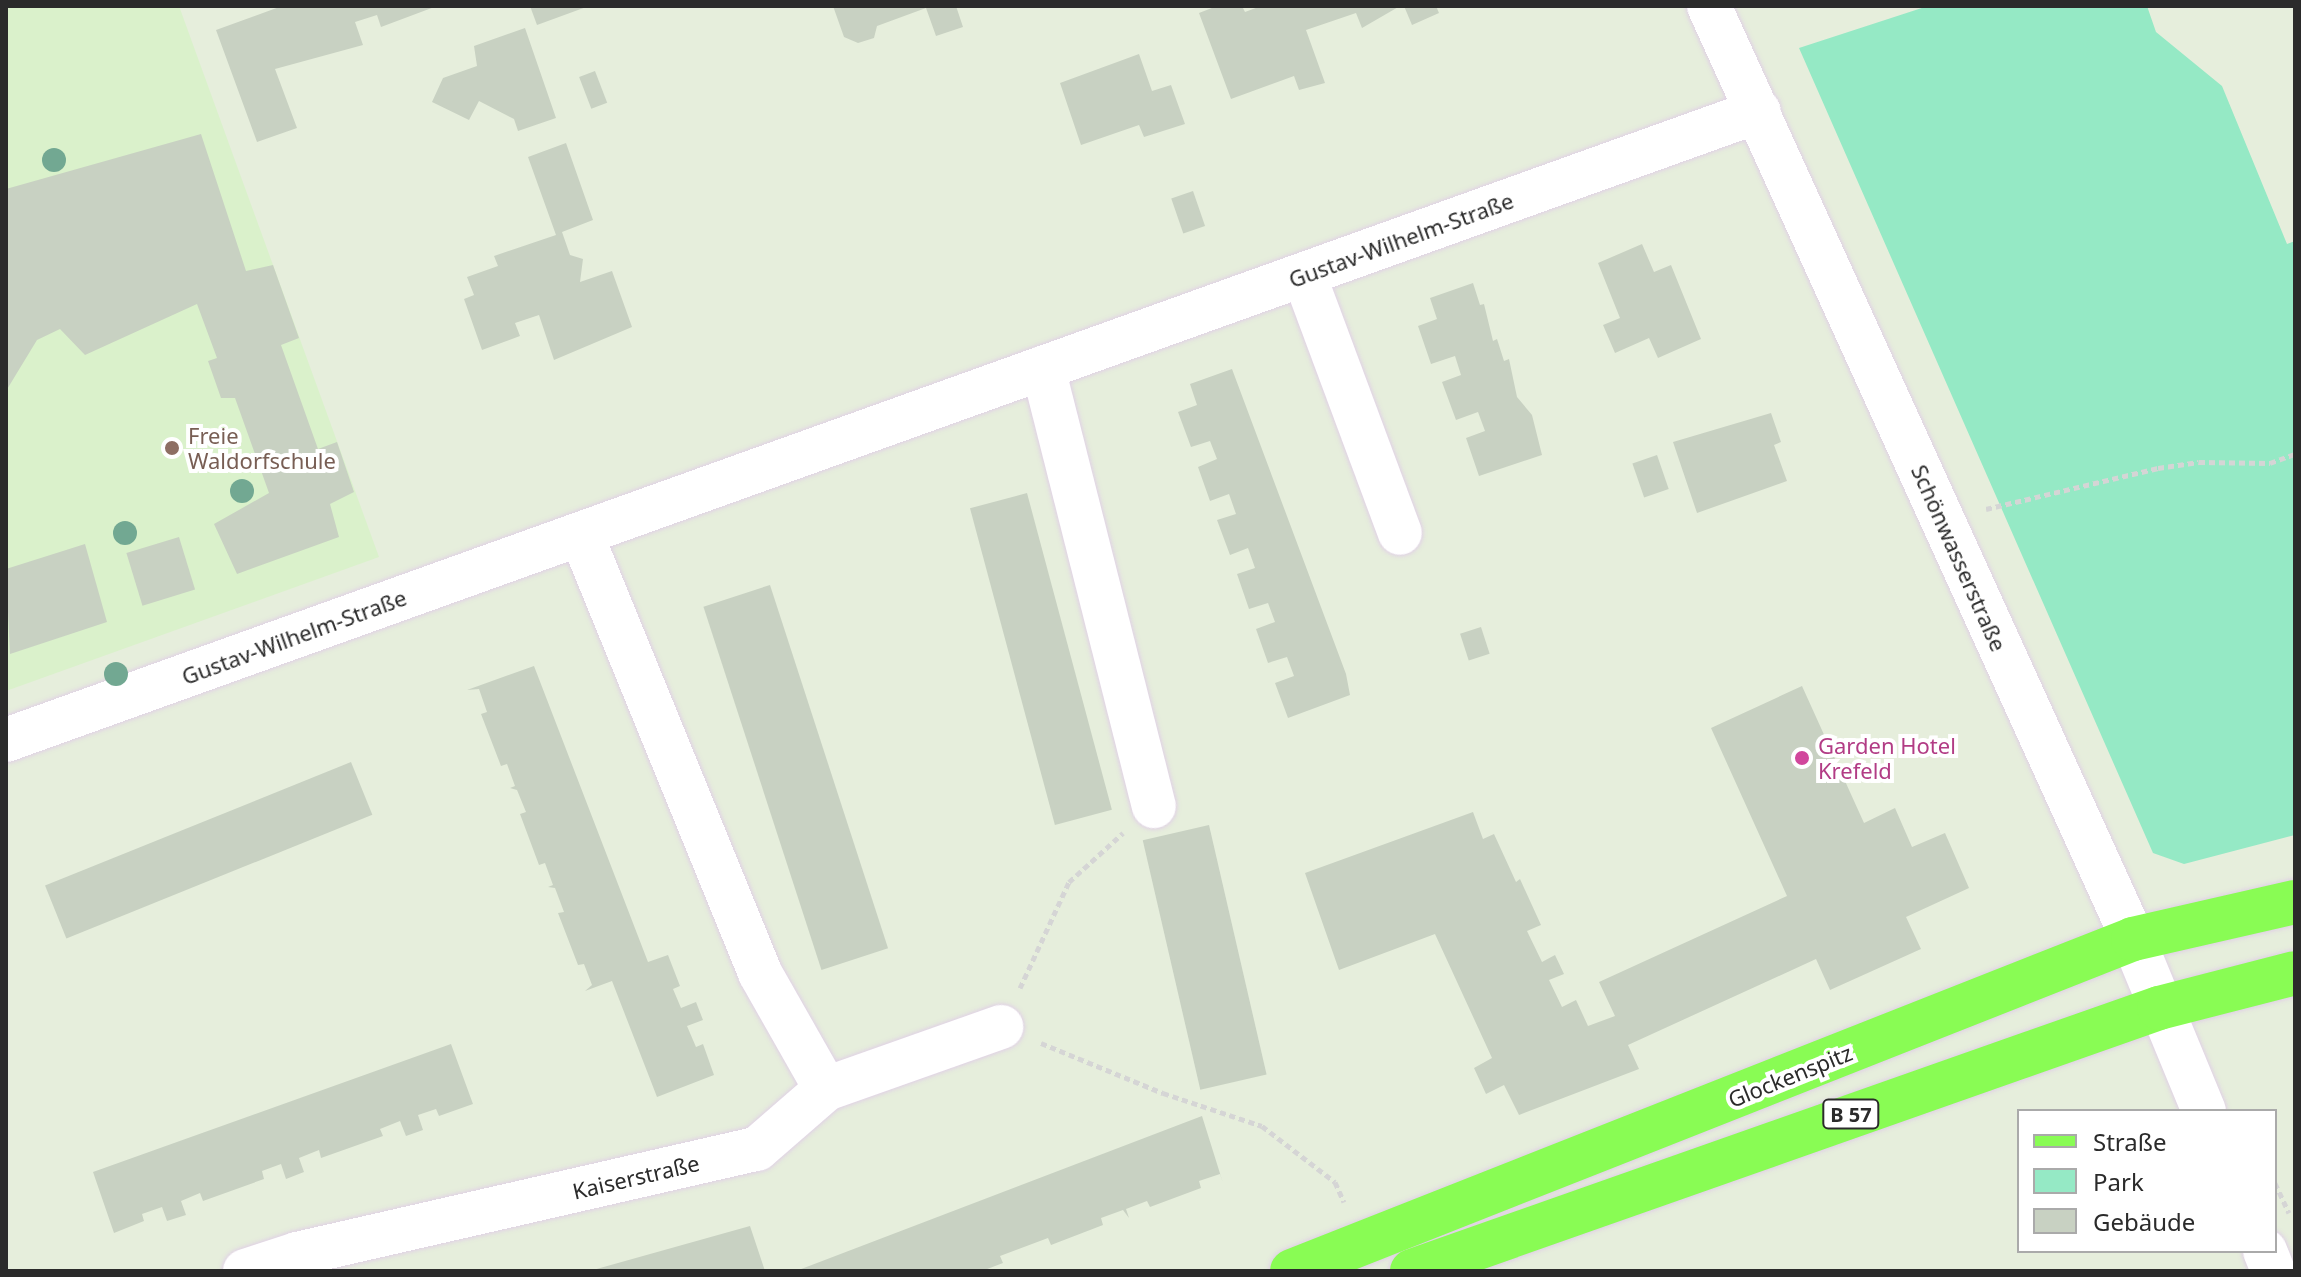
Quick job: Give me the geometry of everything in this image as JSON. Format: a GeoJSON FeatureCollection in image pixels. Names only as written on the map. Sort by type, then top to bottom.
{"type":"FeatureCollection","features":[{"type":"Feature","properties":{"kind":"main road","name":"Glockenspitz"},"geometry":{"type":"LineString","coordinates":[[1292,1271],[2133,939],[2295,902]]}},
{"type":"Feature","properties":{"kind":"main road","name":"B 57"},"geometry":{"type":"LineString","coordinates":[[1412,1271],[2159,1008],[2295,973]]}},
{"type":"Feature","properties":{"kind":"street","name":"Schönwasserstraße"},"geometry":{"type":"LineString","coordinates":[[1709,6],[2133,939],[2203,1109]]}},
{"type":"Feature","properties":{"kind":"street","name":"Gustav-Wilhelm-Straße"},"geometry":{"type":"LineString","coordinates":[[6,740],[1759,111]]}},
{"type":"Feature","properties":{"kind":"street"},"geometry":{"type":"LineString","coordinates":[[1304,275],[1400,533]]}},
{"type":"Feature","properties":{"kind":"street"},"geometry":{"type":"LineString","coordinates":[[1043,368],[1154,806]]}},
{"type":"Feature","properties":{"kind":"street"},"geometry":{"type":"LineString","coordinates":[[581,534],[760,973],[826,1089]]}},
{"type":"Feature","properties":{"kind":"street","name":"Kaiserstraße"},"geometry":{"type":"LineString","coordinates":[[245,1271],[297,1254],[757,1149],[826,1089],[1001,1027]]}},
{"type":"Feature","properties":{"kind":"path"},"geometry":{"type":"LineString","coordinates":[[1945,528],[1999,502],[2144,471],[2199,462],[2270,463],[2295,454]]}},
{"type":"Feature","properties":{"kind":"path"},"geometry":{"type":"LineString","coordinates":[[1154,806],[1069,882],[1001,1027],[1163,1093],[1262,1126],[1335,1182],[1362,1245]]}},
{"type":"Feature","properties":{"kind":"path"},"geometry":{"type":"LineString","coordinates":[[2277,1187],[2295,1225]]}},
{"type":"Feature","properties":{"kind":"shaded area","name":"Freie Waldorfschule"},"geometry":{"type":"Polygon","coordinates":[[[6,6],[179,6],[379,557],[6,691],[6,6]]]}},
{"type":"Feature","properties":{"kind":"green space"},"geometry":{"type":"Polygon","coordinates":[[[1928,6],[2147,6],[2156,32],[2222,86],[2287,244],[2295,241],[2295,835],[2184,864],[2153,853],[1799,48],[1928,6]]]}},
{"type":"Feature","properties":{"kind":"building"},"geometry":{"type":"Polygon","coordinates":[[[282,6],[437,6],[381,27],[377,15],[355,22],[363,45],[275,69],[297,128],[257,142],[216,30],[282,6]]]}},
{"type":"Feature","properties":{"kind":"building"},"geometry":{"type":"Polygon","coordinates":[[[530,6],[589,6],[537,25],[530,6]]]}},
{"type":"Feature","properties":{"kind":"building"},"geometry":{"type":"Polygon","coordinates":[[[833,6],[956,6],[963,27],[936,36],[926,8],[877,26],[874,38],[858,43],[844,37],[833,6]]]}},
{"type":"Feature","properties":{"kind":"building"},"geometry":{"type":"Polygon","coordinates":[[[1217,6],[1242,6],[1245,12],[1261,6],[1400,6],[1362,28],[1356,13],[1306,30],[1325,83],[1299,90],[1294,76],[1231,99],[1199,13],[1217,6]]]}},
{"type":"Feature","properties":{"kind":"building"},"geometry":{"type":"Polygon","coordinates":[[[1404,6],[1436,6],[1439,13],[1412,25],[1404,6]]]}},
{"type":"Feature","properties":{"kind":"building"},"geometry":{"type":"Polygon","coordinates":[[[525,28],[556,118],[518,131],[514,119],[479,101],[469,120],[432,102],[443,78],[477,66],[474,46],[525,28]]]}},
{"type":"Feature","properties":{"kind":"building"},"geometry":{"type":"Polygon","coordinates":[[[1139,54],[1152,91],[1171,85],[1185,124],[1144,137],[1139,125],[1081,145],[1060,83],[1139,54]]]}},
{"type":"Feature","properties":{"kind":"building"},"geometry":{"type":"Polygon","coordinates":[[[595,71],[607,103],[591,109],[579,77],[595,71]]]}},
{"type":"Feature","properties":{"kind":"building"},"geometry":{"type":"Polygon","coordinates":[[[201,134],[246,271],[273,265],[299,338],[281,345],[318,449],[337,442],[354,492],[330,504],[339,537],[237,574],[214,524],[269,493],[235,398],[221,398],[208,361],[217,358],[197,304],[85,355],[60,329],[37,340],[6,391],[6,189],[201,134]]]}},
{"type":"Feature","properties":{"kind":"building"},"geometry":{"type":"Polygon","coordinates":[[[566,143],[593,220],[562,232],[570,255],[583,259],[580,282],[612,271],[632,327],[554,360],[539,315],[515,323],[520,336],[482,350],[464,299],[474,295],[467,277],[498,266],[494,256],[556,235],[528,157],[566,143]]]}},
{"type":"Feature","properties":{"kind":"building"},"geometry":{"type":"Polygon","coordinates":[[[1193,191],[1205,226],[1183,233],[1171,198],[1193,191]]]}},
{"type":"Feature","properties":{"kind":"building"},"geometry":{"type":"Polygon","coordinates":[[[1642,244],[1654,272],[1671,265],[1701,339],[1658,358],[1649,338],[1615,353],[1603,325],[1620,318],[1598,263],[1642,244]]]}},
{"type":"Feature","properties":{"kind":"building"},"geometry":{"type":"Polygon","coordinates":[[[1473,283],[1480,305],[1484,304],[1493,341],[1497,339],[1504,361],[1509,359],[1517,397],[1532,415],[1542,455],[1479,476],[1466,438],[1485,431],[1478,412],[1456,420],[1442,382],[1461,375],[1455,356],[1431,364],[1418,326],[1437,319],[1430,298],[1473,283]]]}},
{"type":"Feature","properties":{"kind":"building"},"geometry":{"type":"Polygon","coordinates":[[[1232,369],[1346,674],[1350,695],[1288,718],[1275,683],[1294,676],[1287,657],[1268,663],[1256,629],[1275,622],[1268,603],[1249,609],[1237,574],[1255,568],[1248,548],[1230,555],[1217,520],[1236,514],[1229,494],[1210,501],[1198,467],[1217,459],[1210,441],[1191,447],[1178,412],[1197,405],[1190,384],[1232,369]]]}},
{"type":"Feature","properties":{"kind":"building"},"geometry":{"type":"Polygon","coordinates":[[[1771,413],[1781,442],[1774,445],[1787,481],[1697,513],[1673,442],[1771,413]]]}},
{"type":"Feature","properties":{"kind":"building"},"geometry":{"type":"Polygon","coordinates":[[[1657,455],[1669,489],[1644,498],[1632,463],[1657,455]]]}},
{"type":"Feature","properties":{"kind":"building"},"geometry":{"type":"Polygon","coordinates":[[[1027,493],[1112,810],[1055,825],[970,508],[1027,493]]]}},
{"type":"Feature","properties":{"kind":"building"},"geometry":{"type":"Polygon","coordinates":[[[179,537],[195,590],[142,606],[126,553],[179,537]]]}},
{"type":"Feature","properties":{"kind":"building"},"geometry":{"type":"Polygon","coordinates":[[[85,544],[107,622],[10,654],[6,569],[85,544]]]}},
{"type":"Feature","properties":{"kind":"building"},"geometry":{"type":"Polygon","coordinates":[[[770,585],[888,948],[821,970],[703,607],[770,585]]]}},
{"type":"Feature","properties":{"kind":"building"},"geometry":{"type":"Polygon","coordinates":[[[1481,627],[1490,654],[1469,660],[1460,634],[1481,627]]]}},
{"type":"Feature","properties":{"kind":"building"},"geometry":{"type":"Polygon","coordinates":[[[534,666],[648,962],[668,955],[680,986],[673,989],[681,1008],[696,1002],[703,1020],[687,1026],[696,1047],[703,1044],[714,1075],[657,1097],[612,981],[585,991],[592,985],[584,964],[578,965],[558,913],[564,912],[555,888],[548,887],[553,885],[545,863],[539,865],[520,814],[526,812],[517,790],[510,788],[515,786],[507,764],[501,766],[481,714],[487,712],[479,689],[467,690],[534,666]]]}},
{"type":"Feature","properties":{"kind":"building"},"geometry":{"type":"Polygon","coordinates":[[[1802,686],[1864,823],[1895,808],[1912,847],[1945,833],[1969,888],[1906,917],[1921,949],[1830,990],[1816,959],[1628,1045],[1639,1069],[1519,1115],[1504,1085],[1486,1094],[1474,1068],[1492,1058],[1435,934],[1339,970],[1305,873],[1473,812],[1483,839],[1494,834],[1516,882],[1520,879],[1541,925],[1527,931],[1542,962],[1555,955],[1564,974],[1549,980],[1562,1007],[1576,1000],[1588,1026],[1615,1016],[1599,982],[1787,896],[1711,728],[1802,686]]]}},
{"type":"Feature","properties":{"kind":"building"},"geometry":{"type":"Polygon","coordinates":[[[351,762],[372,815],[66,938],[45,886],[351,762]]]}},
{"type":"Feature","properties":{"kind":"building"},"geometry":{"type":"Polygon","coordinates":[[[1209,825],[1267,1074],[1200,1090],[1143,840],[1209,825]]]}},
{"type":"Feature","properties":{"kind":"building"},"geometry":{"type":"Polygon","coordinates":[[[451,1044],[473,1104],[439,1116],[436,1109],[418,1115],[423,1130],[406,1136],[400,1121],[380,1129],[383,1136],[321,1158],[319,1150],[299,1158],[304,1172],[286,1179],[281,1164],[262,1171],[264,1179],[203,1201],[200,1193],[181,1201],[186,1215],[167,1221],[162,1207],[142,1214],[144,1221],[114,1233],[93,1172],[451,1044]]]}},
{"type":"Feature","properties":{"kind":"building"},"geometry":{"type":"Polygon","coordinates":[[[1202,1116],[1223,1183],[1220,1174],[1199,1181],[1201,1188],[1150,1207],[1147,1201],[1126,1209],[1129,1218],[1123,1210],[1101,1218],[1103,1225],[1051,1245],[1048,1238],[1000,1256],[1003,1263],[982,1271],[796,1271],[1202,1116]]]}},
{"type":"Feature","properties":{"kind":"building"},"geometry":{"type":"Polygon","coordinates":[[[750,1226],[765,1271],[593,1271],[593,1270],[750,1226]]]}},
{"type":"Feature","properties":{"kind":"place","name":"Freie Waldorfschule"},"geometry":{"type":"Point","coordinates":[172,448]}},
{"type":"Feature","properties":{"kind":"place","name":"Garden Hotel Krefeld"},"geometry":{"type":"Point","coordinates":[1802,758]}}]}
